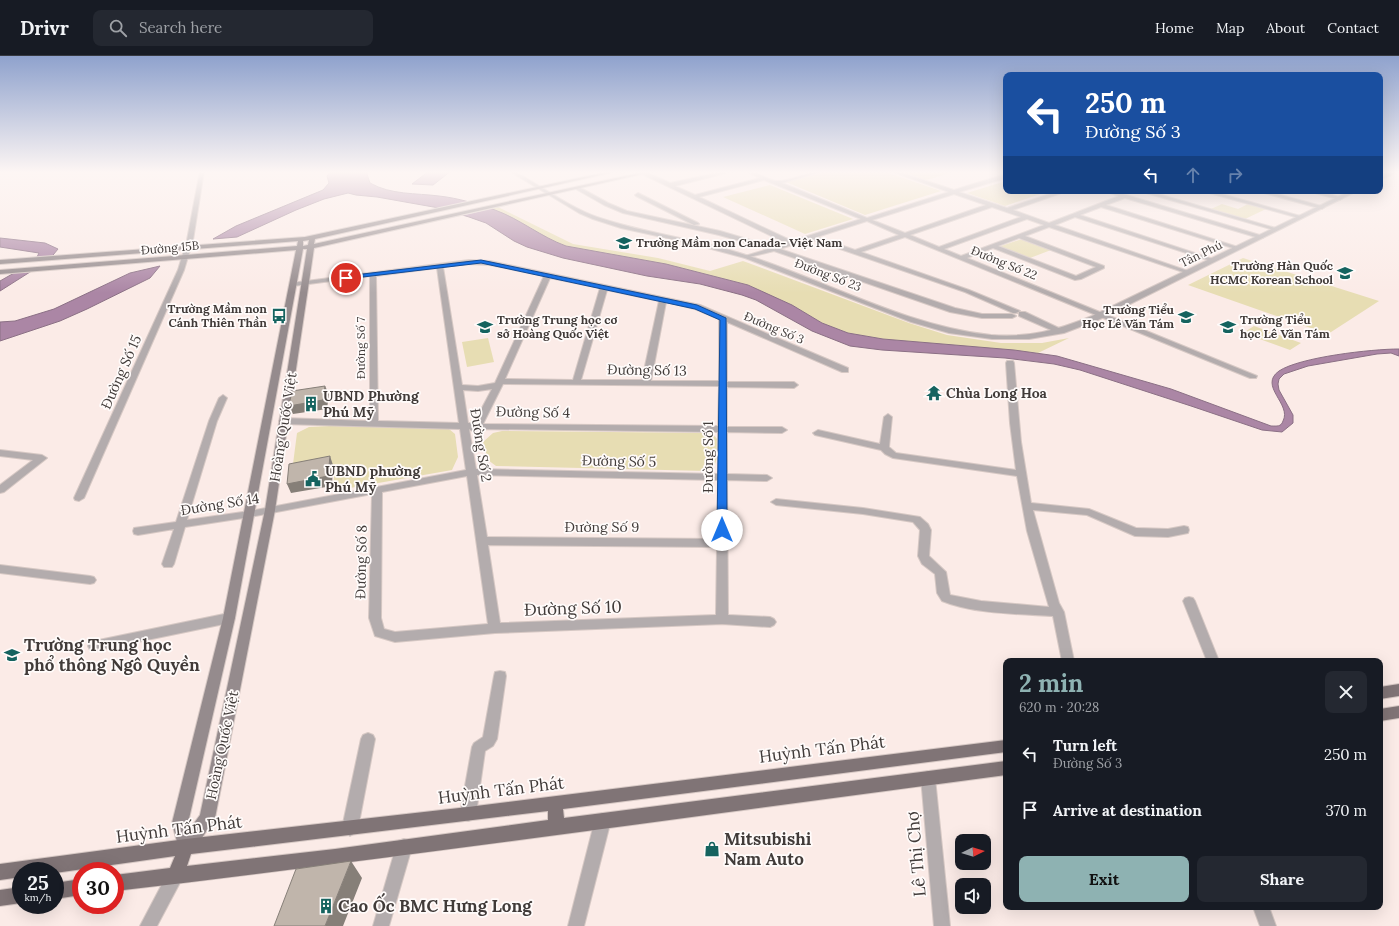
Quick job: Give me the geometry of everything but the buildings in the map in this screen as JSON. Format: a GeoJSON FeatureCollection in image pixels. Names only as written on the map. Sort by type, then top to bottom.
{"type":"FeatureCollection","features":[{"type":"Feature","properties":{"kind":"main road"},"geometry":{"type":"LineString","coordinates":[[306,243],[452,212]]}},
{"type":"Feature","properties":{"kind":"main road"},"geometry":{"type":"LineString","coordinates":[[306,243],[452,212]]}},
{"type":"Feature","properties":{"kind":"main road","name":"Đường 15B"},"geometry":{"type":"LineString","coordinates":[[0,267],[306,243]]}},
{"type":"Feature","properties":{"kind":"main road","name":"Đường 15B"},"geometry":{"type":"LineString","coordinates":[[0,262],[187,252],[306,243]]}},
{"type":"Feature","properties":{"kind":"main road","name":"Hoàng Quốc Việt"},"geometry":{"type":"LineString","coordinates":[[186,847],[207,818],[270,510],[306,282],[306,243]]}},
{"type":"Feature","properties":{"kind":"main road","name":"Hoàng Quốc Việt"},"geometry":{"type":"LineString","coordinates":[[186,847],[180,823],[229,618],[293,284],[306,243]]}},
{"type":"Feature","properties":{"kind":"main road","name":"Đường 15B"},"geometry":{"type":"LineString","coordinates":[[0,272],[44,269],[187,252]]}},
{"type":"Feature","properties":{"kind":"main road"},"geometry":{"type":"LineString","coordinates":[[1383,693],[1399,690]]}},
{"type":"Feature","properties":{"kind":"main road"},"geometry":{"type":"LineString","coordinates":[[1383,715],[1399,712]]}},
{"type":"Feature","properties":{"kind":"main road","name":"Huỳnh Tấn Phát"},"geometry":{"type":"LineString","coordinates":[[0,872],[186,847],[468,814],[1003,746]]}},
{"type":"Feature","properties":{"kind":"main road"},"geometry":{"type":"LineString","coordinates":[[124,882],[335,857],[603,820],[1003,768]]}},
{"type":"Feature","properties":{"kind":"main road"},"geometry":{"type":"LineString","coordinates":[[556,803],[556,827]]}},
{"type":"Feature","properties":{"kind":"main road"},"geometry":{"type":"LineString","coordinates":[[176,875],[186,847]]}},
{"type":"Feature","properties":{"kind":"main road"},"geometry":{"type":"LineString","coordinates":[[0,898],[12,896]]}},
{"type":"Feature","properties":{"kind":"street","name":"Đường Số 15"},"geometry":{"type":"LineString","coordinates":[[79,498],[181,270],[187,252],[194,212]]}},
{"type":"Feature","properties":{"kind":"street","name":"Đường Số 23"},"geometry":{"type":"LineString","coordinates":[[581,212],[611,223],[690,241],[748,257],[914,320],[952,331],[980,336],[1008,338],[1036,336],[1061,331],[1100,315]]}},
{"type":"Feature","properties":{"kind":"street"},"geometry":{"type":"LineString","coordinates":[[624,212],[708,230],[774,249],[953,310],[982,316],[1017,314]]}},
{"type":"Feature","properties":{"kind":"street"},"geometry":{"type":"LineString","coordinates":[[671,212],[708,230]]}},
{"type":"Feature","properties":{"kind":"street"},"geometry":{"type":"LineString","coordinates":[[725,212],[792,243]]}},
{"type":"Feature","properties":{"kind":"street","name":"Đường Số 22"},"geometry":{"type":"LineString","coordinates":[[846,212],[1252,376]]}},
{"type":"Feature","properties":{"kind":"street"},"geometry":{"type":"LineString","coordinates":[[748,257],[893,212]]}},
{"type":"Feature","properties":{"kind":"street"},"geometry":{"type":"LineString","coordinates":[[855,252],[973,212]]}},
{"type":"Feature","properties":{"kind":"street"},"geometry":{"type":"LineString","coordinates":[[1012,212],[1188,272]]}},
{"type":"Feature","properties":{"kind":"street"},"geometry":{"type":"LineString","coordinates":[[961,258],[1085,212]]}},
{"type":"Feature","properties":{"kind":"street"},"geometry":{"type":"LineString","coordinates":[[1122,212],[1238,248]]}},
{"type":"Feature","properties":{"kind":"street"},"geometry":{"type":"LineString","coordinates":[[1177,212],[1261,237]]}},
{"type":"Feature","properties":{"kind":"street"},"geometry":{"type":"LineString","coordinates":[[1213,212],[1276,230]]}},
{"type":"Feature","properties":{"kind":"street"},"geometry":{"type":"LineString","coordinates":[[1281,212],[1301,217]]}},
{"type":"Feature","properties":{"kind":"street","name":"Tân Phú"},"geometry":{"type":"LineString","coordinates":[[1100,315],[1312,212]]}},
{"type":"Feature","properties":{"kind":"street"},"geometry":{"type":"LineString","coordinates":[[1074,216],[1213,260]]}},
{"type":"Feature","properties":{"kind":"street"},"geometry":{"type":"LineString","coordinates":[[938,249],[1027,217]]}},
{"type":"Feature","properties":{"kind":"street"},"geometry":{"type":"LineString","coordinates":[[993,246],[1075,278],[1079,278],[1102,267],[1019,236]]}},
{"type":"Feature","properties":{"kind":"street"},"geometry":{"type":"LineString","coordinates":[[812,237],[967,291],[1017,314],[1061,331]]}},
{"type":"Feature","properties":{"kind":"street","name":"Đường Số 3"},"geometry":{"type":"LineString","coordinates":[[293,284],[481,261],[697,307],[845,370]]}},
{"type":"Feature","properties":{"kind":"street","name":"Đường Số 2"},"geometry":{"type":"LineString","coordinates":[[440,266],[495,628]]}},
{"type":"Feature","properties":{"kind":"street","name":"Đường Số 7"},"geometry":{"type":"LineString","coordinates":[[373,274],[374,422]]}},
{"type":"Feature","properties":{"kind":"street"},"geometry":{"type":"LineString","coordinates":[[466,437],[478,425],[499,383],[548,275]]}},
{"type":"Feature","properties":{"kind":"street"},"geometry":{"type":"LineString","coordinates":[[576,382],[604,287]]}},
{"type":"Feature","properties":{"kind":"street"},"geometry":{"type":"LineString","coordinates":[[646,383],[663,299]]}},
{"type":"Feature","properties":{"kind":"street","name":"Đường Số 1"},"geometry":{"type":"LineString","coordinates":[[722,619],[723,319]]}},
{"type":"Feature","properties":{"kind":"street"},"geometry":{"type":"LineString","coordinates":[[1010,364],[1016,447],[1027,506],[1053,603],[1058,612],[1067,658]]}},
{"type":"Feature","properties":{"kind":"street","name":"Đường Số 13"},"geometry":{"type":"LineString","coordinates":[[458,387],[476,389],[492,387],[499,383],[576,382],[794,385]]}},
{"type":"Feature","properties":{"kind":"street"},"geometry":{"type":"LineString","coordinates":[[168,564],[213,421],[223,398]]}},
{"type":"Feature","properties":{"kind":"street"},"geometry":{"type":"LineString","coordinates":[[884,448],[888,417]]}},
{"type":"Feature","properties":{"kind":"street","name":"Đường Số 4"},"geometry":{"type":"LineString","coordinates":[[283,420],[464,426],[782,430]]}},
{"type":"Feature","properties":{"kind":"street"},"geometry":{"type":"LineString","coordinates":[[818,433],[884,448],[893,454],[1021,474]]}},
{"type":"Feature","properties":{"kind":"street"},"geometry":{"type":"LineString","coordinates":[[0,453],[42,458],[0,490]]}},
{"type":"Feature","properties":{"kind":"street","name":"Đường Số 14"},"geometry":{"type":"LineString","coordinates":[[138,531],[250,514],[471,472]]}},
{"type":"Feature","properties":{"kind":"street","name":"Đường Số 5"},"geometry":{"type":"LineString","coordinates":[[471,472],[767,478]]}},
{"type":"Feature","properties":{"kind":"street","name":"Đường Số 8"},"geometry":{"type":"LineString","coordinates":[[377,491],[375,618],[379,633]]}},
{"type":"Feature","properties":{"kind":"street"},"geometry":{"type":"LineString","coordinates":[[776,502],[869,512],[916,520],[923,525],[926,534],[927,540],[923,551],[925,559],[927,563],[940,572],[944,585],[943,592],[946,598],[967,603],[1058,612]]}},
{"type":"Feature","properties":{"kind":"street"},"geometry":{"type":"LineString","coordinates":[[1027,506],[1089,512],[1135,532],[1168,533],[1184,530]]}},
{"type":"Feature","properties":{"kind":"street","name":"Đường Số 9"},"geometry":{"type":"LineString","coordinates":[[482,541],[722,543]]}},
{"type":"Feature","properties":{"kind":"street"},"geometry":{"type":"LineString","coordinates":[[0,569],[90,580]]}},
{"type":"Feature","properties":{"kind":"street"},"geometry":{"type":"LineString","coordinates":[[1189,601],[1212,658]]}},
{"type":"Feature","properties":{"kind":"street"},"geometry":{"type":"LineString","coordinates":[[94,646],[229,618]]}},
{"type":"Feature","properties":{"kind":"street","name":"Đường Số 10"},"geometry":{"type":"LineString","coordinates":[[379,633],[395,637],[495,628],[722,619],[770,622]]}},
{"type":"Feature","properties":{"kind":"street"},"geometry":{"type":"LineString","coordinates":[[468,814],[479,747],[488,742],[490,739],[500,676]]}},
{"type":"Feature","properties":{"kind":"street"},"geometry":{"type":"LineString","coordinates":[[350,828],[368,740]]}},
{"type":"Feature","properties":{"kind":"street","name":"Lê Thị Chợ"},"geometry":{"type":"LineString","coordinates":[[928,778],[942,926]]}},
{"type":"Feature","properties":{"kind":"street"},"geometry":{"type":"LineString","coordinates":[[576,926],[603,820]]}},
{"type":"Feature","properties":{"kind":"street"},"geometry":{"type":"LineString","coordinates":[[381,926],[404,847]]}},
{"type":"Feature","properties":{"kind":"street"},"geometry":{"type":"LineString","coordinates":[[148,926],[176,875]]}},
{"type":"Feature","properties":{"kind":"street"},"geometry":{"type":"LineString","coordinates":[[1263,910],[1268,926]]}},
{"type":"Feature","properties":{"kind":"shaded area"},"geometry":{"type":"Polygon","coordinates":[[[271,212],[293,212],[237,237],[213,239],[236,226],[271,212]]]}},
{"type":"Feature","properties":{"kind":"shaded area"},"geometry":{"type":"Polygon","coordinates":[[[451,212],[499,212],[566,246],[666,264],[748,285],[792,305],[822,323],[848,333],[883,339],[1014,350],[1057,356],[1171,389],[1271,426],[1278,426],[1281,424],[1285,415],[1273,389],[1272,383],[1274,377],[1279,371],[1289,366],[1319,358],[1355,352],[1399,349],[1399,356],[1391,353],[1377,354],[1308,366],[1284,374],[1279,379],[1279,390],[1293,415],[1293,423],[1282,432],[1262,430],[1080,370],[1054,364],[1005,358],[882,350],[850,346],[812,331],[756,300],[742,295],[700,284],[647,276],[563,258],[527,247],[514,241],[486,223],[451,212]]]}},
{"type":"Feature","properties":{"kind":"shaded area"},"geometry":{"type":"Polygon","coordinates":[[[496,212],[507,212],[573,244],[658,258],[710,271],[743,261],[909,323],[947,335],[1001,343],[1042,343],[1069,338],[1038,353],[883,339],[848,333],[822,323],[792,305],[748,285],[666,264],[566,246],[553,241],[518,221],[496,212]]]}},
{"type":"Feature","properties":{"kind":"shaded area"},"geometry":{"type":"Polygon","coordinates":[[[755,212],[835,212],[853,219],[805,234],[755,212]]]}},
{"type":"Feature","properties":{"kind":"shaded area"},"geometry":{"type":"Polygon","coordinates":[[[857,212],[876,212],[865,215],[857,212]]]}},
{"type":"Feature","properties":{"kind":"shaded area"},"geometry":{"type":"Polygon","coordinates":[[[1220,212],[1261,212],[1245,219],[1220,212]]]}},
{"type":"Feature","properties":{"kind":"shaded area"},"geometry":{"type":"Polygon","coordinates":[[[0,238],[45,243],[58,249],[49,260],[0,291],[0,281],[35,261],[39,253],[0,247],[0,238]]]}},
{"type":"Feature","properties":{"kind":"shaded area"},"geometry":{"type":"Polygon","coordinates":[[[1019,240],[1024,240],[1051,250],[1030,258],[1002,248],[1001,246],[1019,240]]]}},
{"type":"Feature","properties":{"kind":"shaded area"},"geometry":{"type":"Polygon","coordinates":[[[1243,258],[1379,301],[1328,334],[1188,285],[1243,258]]]}},
{"type":"Feature","properties":{"kind":"shaded area"},"geometry":{"type":"Polygon","coordinates":[[[160,266],[150,278],[87,309],[60,321],[0,341],[0,322],[15,321],[54,309],[130,273],[160,266]]]}},
{"type":"Feature","properties":{"kind":"shaded area"},"geometry":{"type":"Polygon","coordinates":[[[1254,326],[1301,343],[1290,350],[1243,333],[1254,326]]]}},
{"type":"Feature","properties":{"kind":"shaded area"},"geometry":{"type":"Polygon","coordinates":[[[488,338],[494,362],[467,367],[462,342],[488,338]]]}},
{"type":"Feature","properties":{"kind":"shaded area"},"geometry":{"type":"Polygon","coordinates":[[[330,426],[449,429],[455,434],[458,457],[452,470],[333,491],[335,465],[293,464],[297,433],[309,427],[330,426]]]}},
{"type":"Feature","properties":{"kind":"shaded area"},"geometry":{"type":"Polygon","coordinates":[[[502,431],[708,433],[714,435],[717,439],[716,462],[711,469],[707,471],[496,466],[488,460],[483,442],[493,433],[502,431]]]}},
{"type":"Feature","properties":{"kind":"pier"},"geometry":{"type":"Polygon","coordinates":[[[445,212],[479,212],[460,216],[445,212]]]}},
{"type":"Feature","properties":{"kind":"pier"},"geometry":{"type":"Polygon","coordinates":[[[54,257],[50,262],[34,272],[12,273],[33,259],[54,257]]]}},
{"type":"Feature","properties":{"kind":"place","name":"Trường Mầm non Canada- Việt Nam"},"geometry":{"type":"Point","coordinates":[624,243]}},
{"type":"Feature","properties":{"kind":"place","name":"Trường Hàn Quốc HCMC Korean School"},"geometry":{"type":"Point","coordinates":[1345,273]}},
{"type":"Feature","properties":{"kind":"place","name":"Trường Mầm non Cánh Thiên Thần"},"geometry":{"type":"Point","coordinates":[279,316]}},
{"type":"Feature","properties":{"kind":"place","name":"Trường Tiểu Học Lê Văn Tám"},"geometry":{"type":"Point","coordinates":[1186,317]}},
{"type":"Feature","properties":{"kind":"place","name":"Trường Trung học cơ sở Hoàng Quốc Việt"},"geometry":{"type":"Point","coordinates":[485,327]}},
{"type":"Feature","properties":{"kind":"place","name":"Trường Tiểu học Lê Văn Tám"},"geometry":{"type":"Point","coordinates":[1228,327]}},
{"type":"Feature","properties":{"kind":"place","name":"Chùa Long Hoa"},"geometry":{"type":"Point","coordinates":[934,393]}},
{"type":"Feature","properties":{"kind":"place","name":"UBND Phường Phú Mỹ"},"geometry":{"type":"Point","coordinates":[311,404]}},
{"type":"Feature","properties":{"kind":"place","name":"UBND phường Phú Mỹ"},"geometry":{"type":"Point","coordinates":[313,479]}},
{"type":"Feature","properties":{"kind":"place","name":"Trường Trung học phổ thông Ngô Quyền"},"geometry":{"type":"Point","coordinates":[12,655]}},
{"type":"Feature","properties":{"kind":"place","name":"Mitsubishi Nam Auto"},"geometry":{"type":"Point","coordinates":[712,849]}},
{"type":"Feature","properties":{"kind":"place","name":"Cao Ốc BMC Hưng Long"},"geometry":{"type":"Point","coordinates":[326,906]}},
{"type":"Feature","properties":{"kind":"route"},"geometry":{"type":"LineString","coordinates":[[346,278],[481,261],[697,307],[723,319],[722,530]]}}]}
